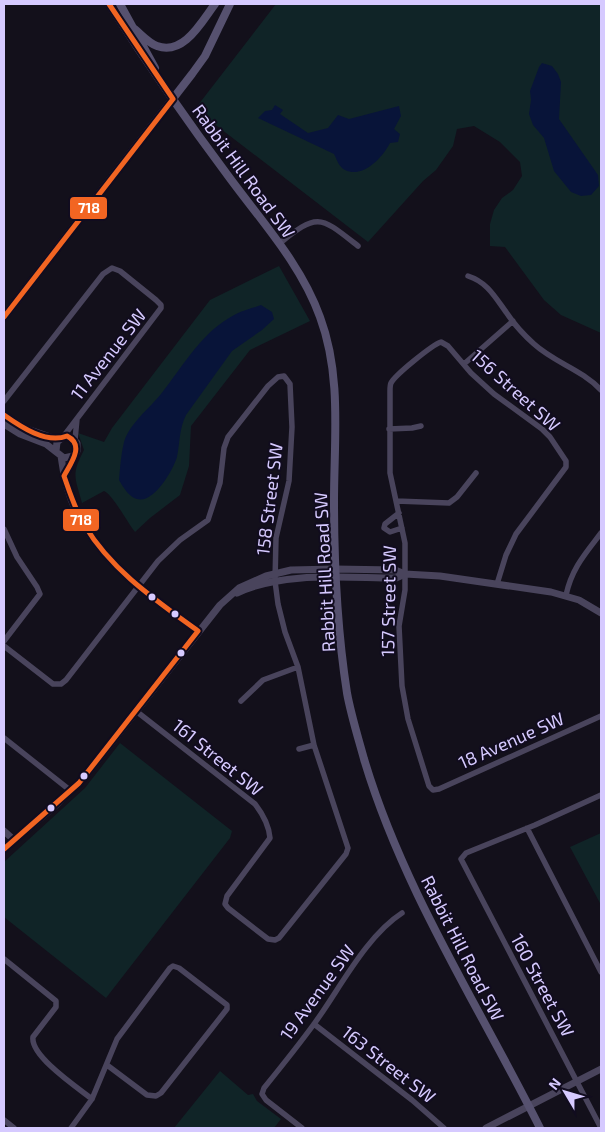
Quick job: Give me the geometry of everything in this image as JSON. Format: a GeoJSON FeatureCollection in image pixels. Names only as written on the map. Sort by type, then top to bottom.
{"type":"FeatureCollection","features":[{"type":"Feature","properties":{"kind":"main road","name":"Rabbit Hill Road SW"},"geometry":{"type":"LineString","coordinates":[[109,4],[161,82],[232,182],[297,268],[313,299],[332,356],[336,392],[335,569],[338,628],[348,696],[374,790],[399,856],[540,1128]]}},
{"type":"Feature","properties":{"kind":"main road","name":"Rabbit Hill Road SW"},"geometry":{"type":"LineString","coordinates":[[120,4],[150,57],[161,82]]}},
{"type":"Feature","properties":{"kind":"main road"},"geometry":{"type":"LineString","coordinates":[[132,27],[152,44],[166,48],[171,47],[185,41],[215,4]]}},
{"type":"Feature","properties":{"kind":"main road"},"geometry":{"type":"LineString","coordinates":[[4,317],[205,56],[230,4]]}},
{"type":"Feature","properties":{"kind":"street"},"geometry":{"type":"LineString","coordinates":[[279,244],[304,224],[320,221],[337,230],[358,246]]}},
{"type":"Feature","properties":{"kind":"street","name":"11 Avenue SW"},"geometry":{"type":"LineString","coordinates":[[4,401],[103,274],[112,268],[120,271],[161,305],[160,311],[61,438]]}},
{"type":"Feature","properties":{"kind":"street"},"geometry":{"type":"LineString","coordinates":[[468,276],[479,280],[487,287],[513,321],[543,351],[576,369],[601,390]]}},
{"type":"Feature","properties":{"kind":"street"},"geometry":{"type":"LineString","coordinates":[[464,364],[513,321]]}},
{"type":"Feature","properties":{"kind":"street","name":"156 Street SW"},"geometry":{"type":"LineString","coordinates":[[391,383],[433,346],[441,342],[448,346],[494,394],[542,429],[550,437],[567,464],[516,534],[506,555],[497,584]]}},
{"type":"Feature","properties":{"kind":"street","name":"158 Street SW"},"geometry":{"type":"LineString","coordinates":[[139,585],[171,547],[210,518],[220,483],[224,448],[228,437],[273,381],[282,376],[286,378],[290,384],[292,415],[288,490],[276,538],[275,577],[278,604],[298,667],[314,745],[348,848],[346,854],[289,927],[275,940]]}},
{"type":"Feature","properties":{"kind":"street","name":"157 Street SW"},"geometry":{"type":"LineString","coordinates":[[391,383],[390,474],[405,543],[404,598],[399,626],[402,686],[412,735],[429,786],[433,790]]}},
{"type":"Feature","properties":{"kind":"street"},"geometry":{"type":"LineString","coordinates":[[4,415],[27,429],[61,438],[70,437],[75,440],[78,447],[64,476]]}},
{"type":"Feature","properties":{"kind":"street","name":"11 Avenue SW"},"geometry":{"type":"LineString","coordinates":[[75,440],[77,419]]}},
{"type":"Feature","properties":{"kind":"street"},"geometry":{"type":"LineString","coordinates":[[4,424],[20,434],[46,444],[58,454],[67,458],[73,456]]}},
{"type":"Feature","properties":{"kind":"street"},"geometry":{"type":"LineString","coordinates":[[389,429],[421,426]]}},
{"type":"Feature","properties":{"kind":"street"},"geometry":{"type":"LineString","coordinates":[[61,438],[56,444],[68,492],[75,510],[94,542],[116,567],[198,631]]}},
{"type":"Feature","properties":{"kind":"street"},"geometry":{"type":"LineString","coordinates":[[396,501],[449,503],[457,497],[476,472]]}},
{"type":"Feature","properties":{"kind":"street","name":"157 Street SW"},"geometry":{"type":"LineString","coordinates":[[399,512],[385,524],[384,528],[390,532],[402,528]]}},
{"type":"Feature","properties":{"kind":"street"},"geometry":{"type":"LineString","coordinates":[[4,529],[17,557],[40,594],[4,641]]}},
{"type":"Feature","properties":{"kind":"street"},"geometry":{"type":"LineString","coordinates":[[566,595],[576,566],[601,533]]}},
{"type":"Feature","properties":{"kind":"street"},"geometry":{"type":"LineString","coordinates":[[4,849],[86,775],[220,605],[239,592],[291,570],[395,570],[405,574],[440,576],[566,595],[585,602],[601,613]]}},
{"type":"Feature","properties":{"kind":"street"},"geometry":{"type":"LineString","coordinates":[[275,577],[396,578],[405,574]]}},
{"type":"Feature","properties":{"kind":"street"},"geometry":{"type":"LineString","coordinates":[[4,646],[53,684],[61,684],[139,585]]}},
{"type":"Feature","properties":{"kind":"street"},"geometry":{"type":"LineString","coordinates":[[283,624],[292,623]]}},
{"type":"Feature","properties":{"kind":"street"},"geometry":{"type":"LineString","coordinates":[[241,701],[263,680],[298,667]]}},
{"type":"Feature","properties":{"kind":"street","name":"161 Street SW"},"geometry":{"type":"LineString","coordinates":[[136,711],[255,804],[264,818],[270,836],[269,842],[225,900],[228,908],[268,939],[275,940]]}},
{"type":"Feature","properties":{"kind":"street","name":"18 Avenue SW"},"geometry":{"type":"LineString","coordinates":[[433,790],[439,789],[601,716]]}},
{"type":"Feature","properties":{"kind":"street"},"geometry":{"type":"LineString","coordinates":[[4,738],[71,790]]}},
{"type":"Feature","properties":{"kind":"street"},"geometry":{"type":"LineString","coordinates":[[299,749],[314,745]]}},
{"type":"Feature","properties":{"kind":"street"},"geometry":{"type":"LineString","coordinates":[[601,795],[527,828],[601,972]]}},
{"type":"Feature","properties":{"kind":"street","name":"160 Street SW"},"geometry":{"type":"LineString","coordinates":[[527,828],[466,853],[461,859],[601,1128]]}},
{"type":"Feature","properties":{"kind":"street"},"geometry":{"type":"LineString","coordinates":[[4,832],[14,840]]}},
{"type":"Feature","properties":{"kind":"street","name":"19 Avenue SW"},"geometry":{"type":"LineString","coordinates":[[302,1128],[266,1100],[262,1094],[264,1088],[314,1024],[383,927],[402,913]]}},
{"type":"Feature","properties":{"kind":"street"},"geometry":{"type":"LineString","coordinates":[[5,962],[52,997],[57,1004],[55,1010],[33,1037],[34,1048],[58,1072],[92,1099]]}},
{"type":"Feature","properties":{"kind":"street"},"geometry":{"type":"LineString","coordinates":[[71,1128],[92,1099],[117,1039],[140,1006],[174,966],[184,971],[227,1005],[227,1009],[156,1096],[147,1094],[107,1064]]}},
{"type":"Feature","properties":{"kind":"street","name":"163 Street SW"},"geometry":{"type":"LineString","coordinates":[[314,1024],[412,1100],[444,1128]]}},
{"type":"Feature","properties":{"kind":"street"},"geometry":{"type":"LineString","coordinates":[[486,1128],[601,1069]]}},
{"type":"Feature","properties":{"kind":"street"},"geometry":{"type":"LineString","coordinates":[[4,1120],[14,1128]]}},
{"type":"Feature","properties":{"kind":"green space"},"geometry":{"type":"Polygon","coordinates":[[[276,4],[601,4],[601,333],[561,315],[544,300],[505,247],[490,246],[490,224],[494,210],[502,198],[513,190],[522,176],[520,162],[500,142],[474,126],[457,129],[453,146],[436,170],[423,181],[368,242],[195,109],[276,4]]]}},
{"type":"Feature","properties":{"kind":"green space"},"geometry":{"type":"Polygon","coordinates":[[[279,266],[310,321],[250,350],[191,426],[189,466],[180,495],[135,532],[108,493],[104,491],[82,503],[76,471],[84,450],[78,433],[104,442],[112,428],[210,300],[279,266]]]}},
{"type":"Feature","properties":{"kind":"green space"},"geometry":{"type":"Polygon","coordinates":[[[120,743],[232,831],[230,838],[106,998],[4,917],[4,862],[85,788],[120,743]]]}},
{"type":"Feature","properties":{"kind":"green space"},"geometry":{"type":"Polygon","coordinates":[[[601,833],[601,905],[570,847],[601,833]]]}},
{"type":"Feature","properties":{"kind":"green space"},"geometry":{"type":"Polygon","coordinates":[[[220,1071],[248,1095],[253,1094],[257,1101],[281,1119],[274,1128],[174,1128],[220,1071]]]}},
{"type":"Feature","properties":{"kind":"water"},"geometry":{"type":"Polygon","coordinates":[[[542,63],[552,66],[561,82],[559,119],[598,175],[599,186],[591,195],[581,196],[571,192],[554,171],[544,138],[533,125],[529,114],[530,91],[542,63]]]}},
{"type":"Feature","properties":{"kind":"water"},"geometry":{"type":"Polygon","coordinates":[[[275,105],[283,110],[280,114],[308,133],[328,128],[338,115],[349,119],[399,106],[401,116],[394,129],[400,134],[398,142],[390,143],[383,154],[365,169],[359,172],[345,170],[334,154],[258,118],[265,111],[272,110],[275,105]]]}},
{"type":"Feature","properties":{"kind":"water"},"geometry":{"type":"Polygon","coordinates":[[[261,305],[272,312],[274,319],[232,351],[186,415],[181,431],[177,457],[162,485],[150,496],[143,499],[131,496],[119,480],[124,442],[131,429],[140,416],[161,394],[203,339],[224,321],[245,310],[261,305]]]}},
{"type":"Feature","properties":{"kind":"transit line","name":"718"},"geometry":{"type":"LineString","coordinates":[[109,4],[173,99]]}},
{"type":"Feature","properties":{"kind":"transit line","name":"718"},"geometry":{"type":"LineString","coordinates":[[4,317],[173,99]]}},
{"type":"Feature","properties":{"kind":"transit line","name":"718"},"geometry":{"type":"LineString","coordinates":[[4,415],[26,429],[42,436],[51,438],[67,436],[72,440],[75,444],[75,454],[64,476],[85,526],[108,557],[122,571],[151,596],[198,631]]}},
{"type":"Feature","properties":{"kind":"transit line","name":"718"},"geometry":{"type":"LineString","coordinates":[[4,849],[79,783],[198,631]]}}]}
